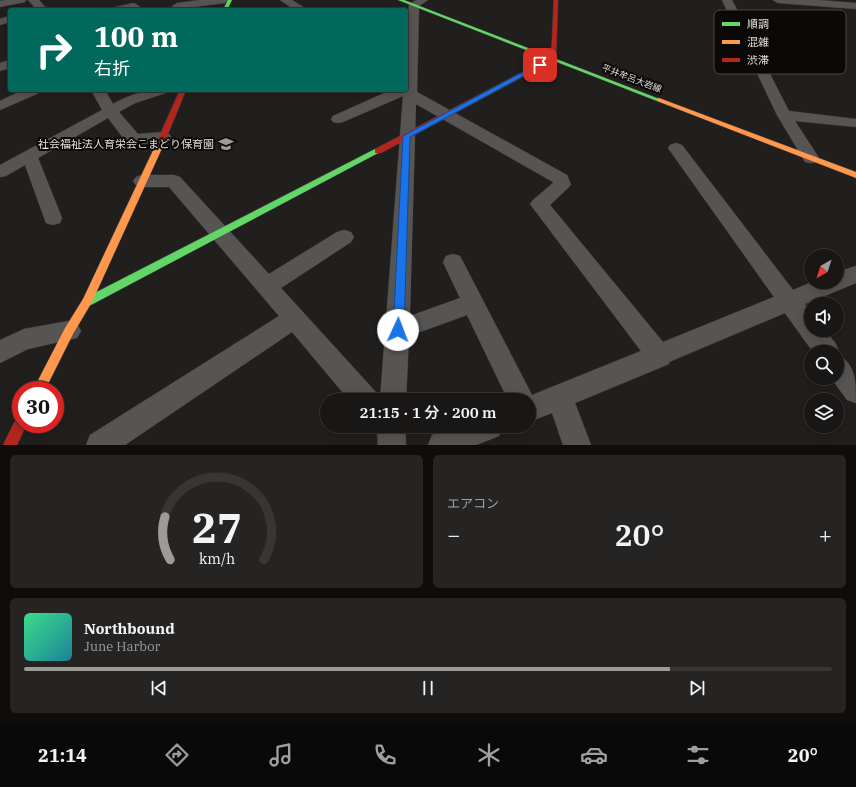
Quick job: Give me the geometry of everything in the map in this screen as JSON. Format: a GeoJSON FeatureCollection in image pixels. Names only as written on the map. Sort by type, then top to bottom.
{"type":"FeatureCollection","features":[{"type":"Feature","properties":{"kind":"street"},"geometry":{"type":"LineString","coordinates":[[0,4],[21,0]]}},
{"type":"Feature","properties":{"kind":"street"},"geometry":{"type":"LineString","coordinates":[[33,0],[41,8]]}},
{"type":"Feature","properties":{"kind":"street"},"geometry":{"type":"LineString","coordinates":[[108,2],[119,0]]}},
{"type":"Feature","properties":{"kind":"street"},"geometry":{"type":"LineString","coordinates":[[173,5],[225,0]]}},
{"type":"Feature","properties":{"kind":"street"},"geometry":{"type":"LineString","coordinates":[[285,0],[299,8]]}},
{"type":"Feature","properties":{"kind":"street"},"geometry":{"type":"LineString","coordinates":[[87,302],[447,116],[554,58],[556,0]]}},
{"type":"Feature","properties":{"kind":"street"},"geometry":{"type":"LineString","coordinates":[[727,0],[732,10]]}},
{"type":"Feature","properties":{"kind":"street"},"geometry":{"type":"LineString","coordinates":[[778,0],[854,7]]}},
{"type":"Feature","properties":{"kind":"street"},"geometry":{"type":"LineString","coordinates":[[125,8],[134,6],[137,8]]}},
{"type":"Feature","properties":{"kind":"street"},"geometry":{"type":"LineString","coordinates":[[408,44],[411,9]]}},
{"type":"Feature","properties":{"kind":"street","name":"平井牟呂大岩線"},"geometry":{"type":"LineString","coordinates":[[411,9],[554,58],[856,176]]}},
{"type":"Feature","properties":{"kind":"street"},"geometry":{"type":"LineString","coordinates":[[764,74],[784,115],[811,158]]}},
{"type":"Feature","properties":{"kind":"street"},"geometry":{"type":"LineString","coordinates":[[0,106],[30,92]]}},
{"type":"Feature","properties":{"kind":"street"},"geometry":{"type":"LineString","coordinates":[[99,92],[110,111],[134,139],[163,137]]}},
{"type":"Feature","properties":{"kind":"street"},"geometry":{"type":"LineString","coordinates":[[0,172],[130,100],[155,92]]}},
{"type":"Feature","properties":{"kind":"street"},"geometry":{"type":"LineString","coordinates":[[44,381],[69,331],[87,302],[163,137],[181,92]]}},
{"type":"Feature","properties":{"kind":"street"},"geometry":{"type":"LineString","coordinates":[[338,119],[402,92]]}},
{"type":"Feature","properties":{"kind":"street"},"geometry":{"type":"LineString","coordinates":[[394,393],[407,136],[404,92]]}},
{"type":"Feature","properties":{"kind":"street"},"geometry":{"type":"LineString","coordinates":[[406,92],[561,179],[562,185],[539,204],[660,356]]}},
{"type":"Feature","properties":{"kind":"street"},"geometry":{"type":"LineString","coordinates":[[784,115],[856,123]]}},
{"type":"Feature","properties":{"kind":"street"},"geometry":{"type":"LineString","coordinates":[[676,148],[822,345]]}},
{"type":"Feature","properties":{"kind":"street"},"geometry":{"type":"LineString","coordinates":[[29,155],[53,218]]}},
{"type":"Feature","properties":{"kind":"street"},"geometry":{"type":"LineString","coordinates":[[142,182],[174,181],[360,393]]}},
{"type":"Feature","properties":{"kind":"street"},"geometry":{"type":"LineString","coordinates":[[267,286],[344,236]]}},
{"type":"Feature","properties":{"kind":"street"},"geometry":{"type":"LineString","coordinates":[[453,262],[518,393]]}},
{"type":"Feature","properties":{"kind":"street"},"geometry":{"type":"LineString","coordinates":[[844,279],[856,274]]}},
{"type":"Feature","properties":{"kind":"street"},"geometry":{"type":"LineString","coordinates":[[536,406],[660,356],[818,289]]}},
{"type":"Feature","properties":{"kind":"street"},"geometry":{"type":"LineString","coordinates":[[398,330],[473,303]]}},
{"type":"Feature","properties":{"kind":"street"},"geometry":{"type":"LineString","coordinates":[[100,445],[295,318]]}},
{"type":"Feature","properties":{"kind":"street"},"geometry":{"type":"LineString","coordinates":[[0,352],[24,339],[69,331]]}},
{"type":"Feature","properties":{"kind":"street"},"geometry":{"type":"LineString","coordinates":[[844,375],[856,391]]}},
{"type":"Feature","properties":{"kind":"street"},"geometry":{"type":"LineString","coordinates":[[559,396],[577,445]]}},
{"type":"Feature","properties":{"kind":"street"},"geometry":{"type":"LineString","coordinates":[[10,445],[16,433]]}},
{"type":"Feature","properties":{"kind":"street"},"geometry":{"type":"LineString","coordinates":[[442,445],[472,433]]}},
{"type":"Feature","properties":{"kind":"traffic: fast"},"geometry":{"type":"LineString","coordinates":[[226,8],[230,0]]}},
{"type":"Feature","properties":{"kind":"traffic: fast"},"geometry":{"type":"LineString","coordinates":[[400,0],[659,100]]}},
{"type":"Feature","properties":{"kind":"traffic: fast"},"geometry":{"type":"LineString","coordinates":[[87,302],[378,151]]}},
{"type":"Feature","properties":{"kind":"traffic: slow"},"geometry":{"type":"LineString","coordinates":[[659,100],[856,175]]}},
{"type":"Feature","properties":{"kind":"traffic: slow"},"geometry":{"type":"LineString","coordinates":[[44,381],[69,331],[87,302],[160,144]]}},
{"type":"Feature","properties":{"kind":"traffic: jam"},"geometry":{"type":"LineString","coordinates":[[378,151],[554,58],[556,0]]}},
{"type":"Feature","properties":{"kind":"traffic: jam"},"geometry":{"type":"LineString","coordinates":[[160,144],[182,92]]}},
{"type":"Feature","properties":{"kind":"traffic: jam"},"geometry":{"type":"LineString","coordinates":[[10,445],[16,433]]}},
{"type":"Feature","properties":{"kind":"place","name":"社会福祉法人育栄会こまどり保育園"},"geometry":{"type":"Point","coordinates":[226,144]}},
{"type":"Feature","properties":{"kind":"route"},"geometry":{"type":"LineString","coordinates":[[398,330],[407,136],[540,65]]}}]}
